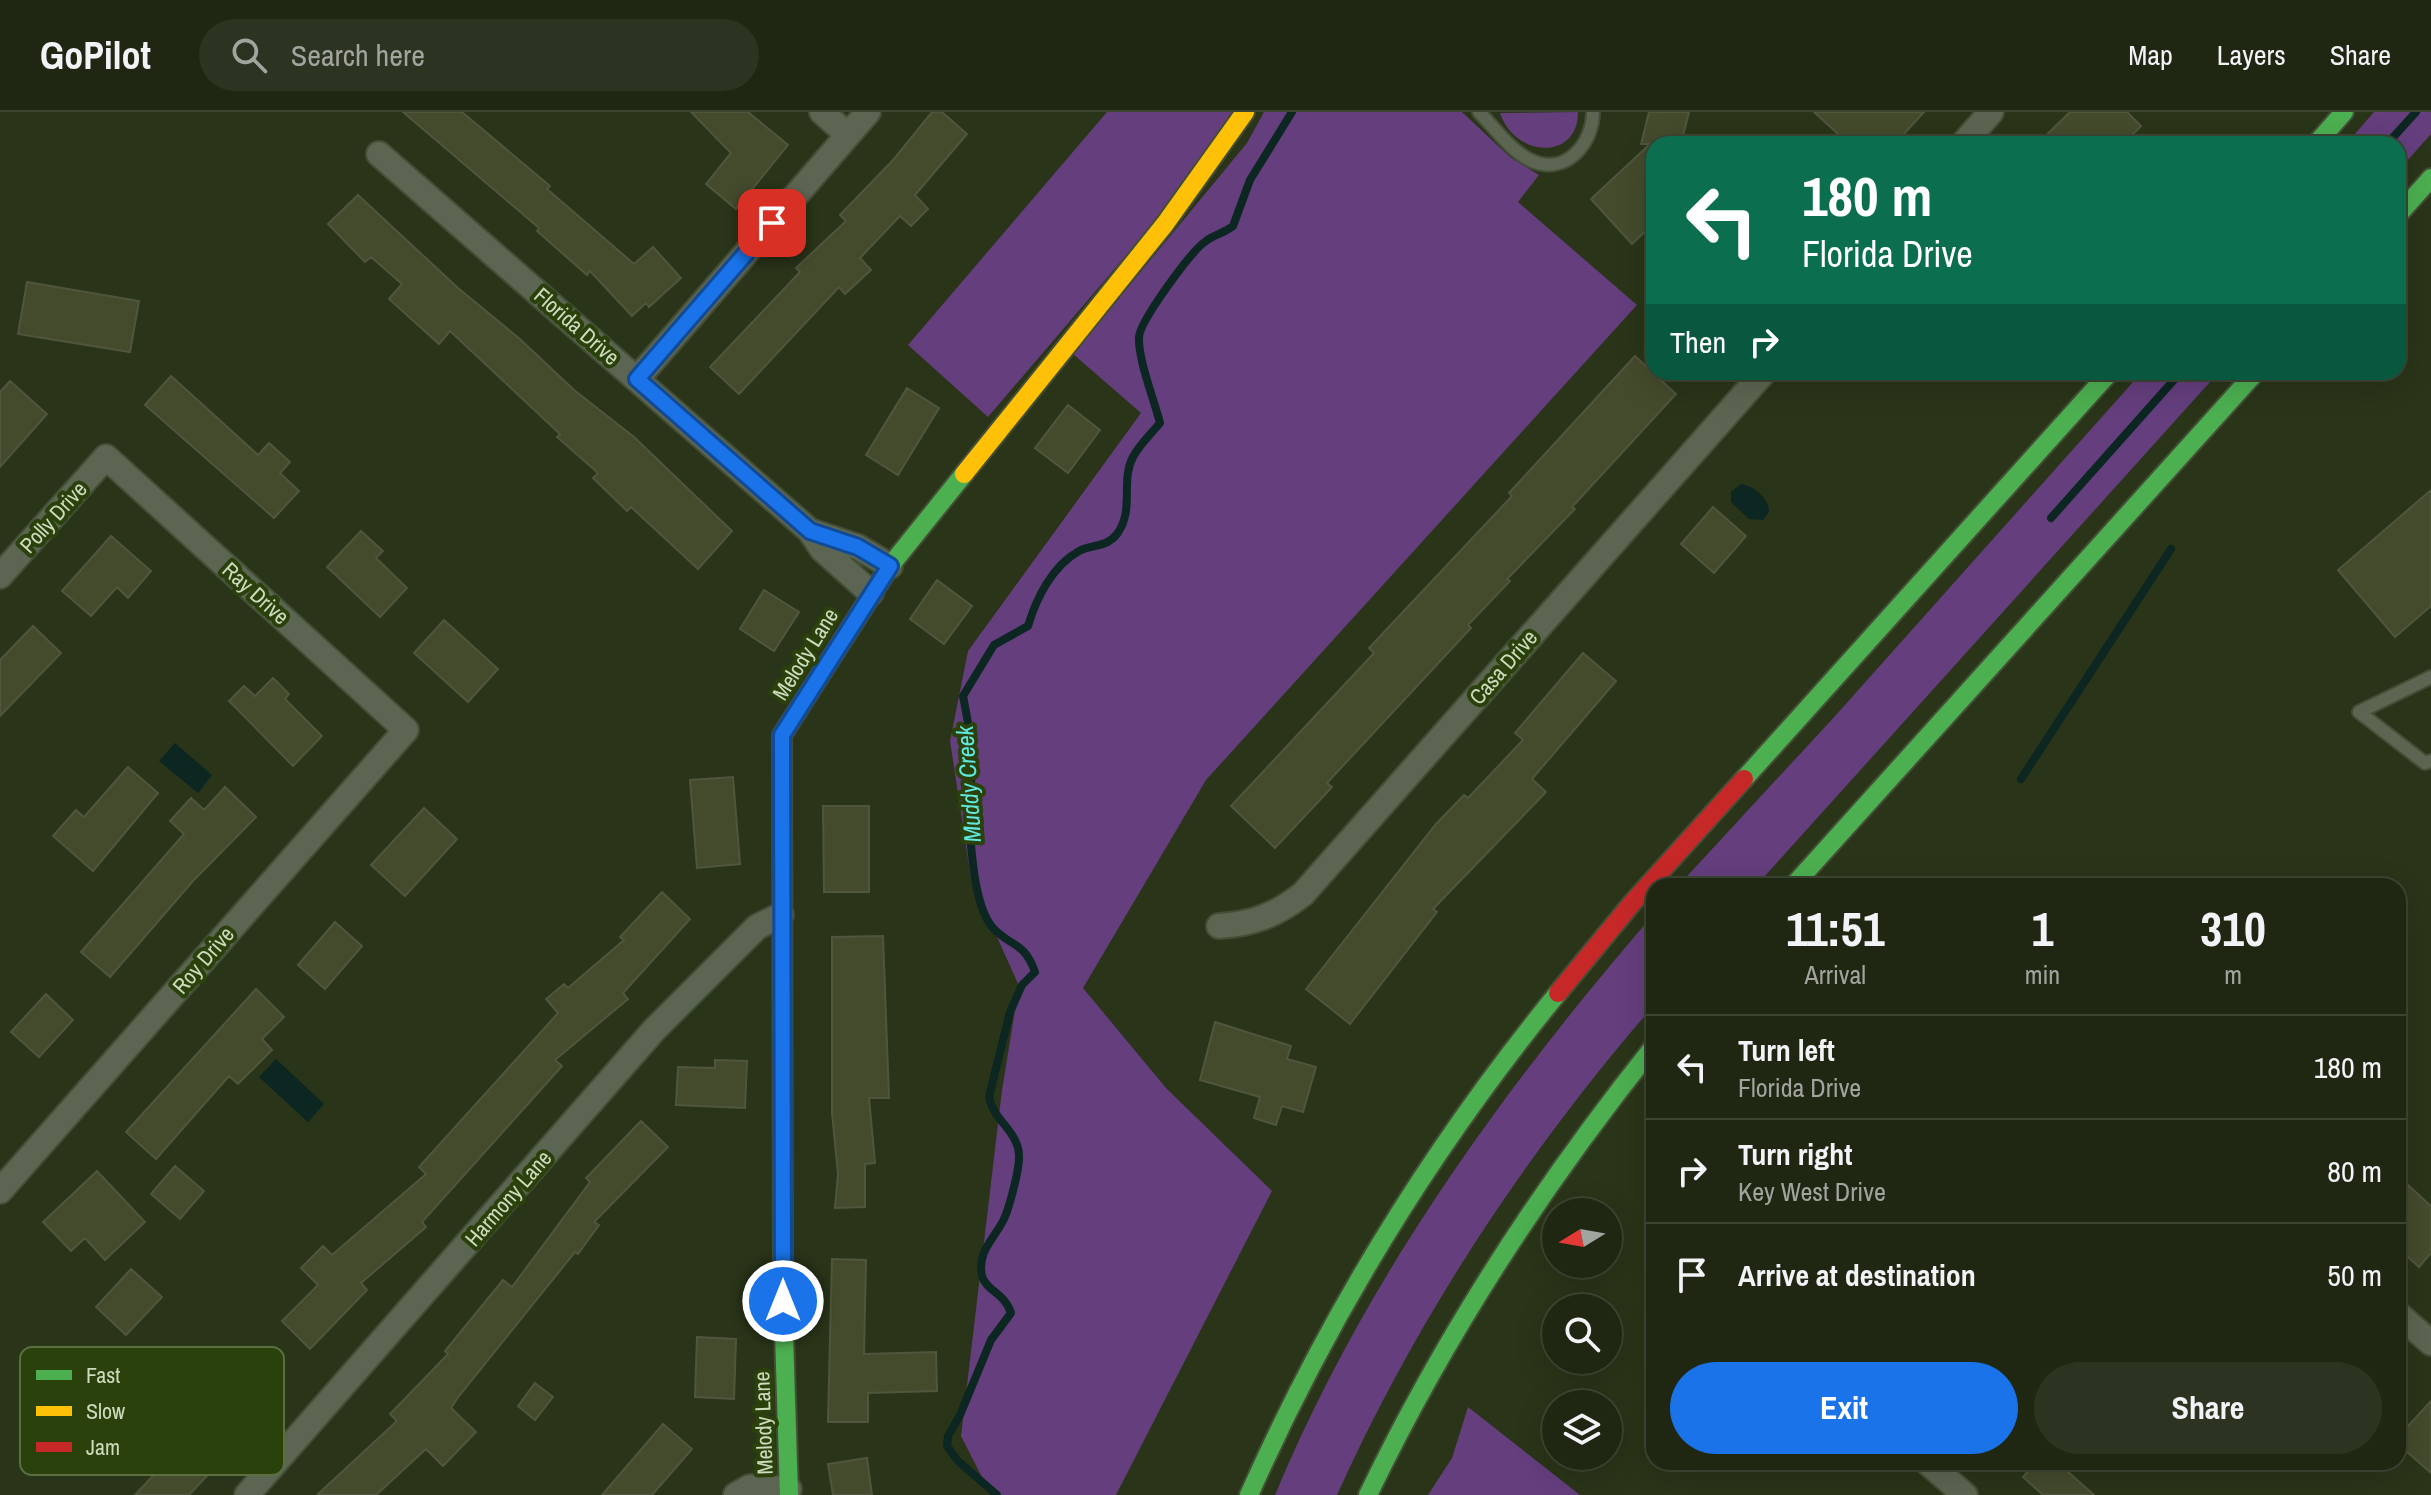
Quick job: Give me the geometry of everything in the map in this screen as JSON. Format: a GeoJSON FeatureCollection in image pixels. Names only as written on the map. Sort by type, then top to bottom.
{"type":"FeatureCollection","features":[{"type":"Feature","properties":{"kind":"main road","name":"Melody Lane"},"geometry":{"type":"LineString","coordinates":[[789,1492],[783,1301],[782,735],[890,566],[1165,224],[1245,112]]}},
{"type":"Feature","properties":{"kind":"main road"},"geometry":{"type":"LineString","coordinates":[[2323,136],[2344,112]]}},
{"type":"Feature","properties":{"kind":"main road"},"geometry":{"type":"LineString","coordinates":[[2406,206],[2431,178]]}},
{"type":"Feature","properties":{"kind":"main road"},"geometry":{"type":"LineString","coordinates":[[1655,878],[2103,380]]}},
{"type":"Feature","properties":{"kind":"main road"},"geometry":{"type":"LineString","coordinates":[[1800,878],[2249,380]]}},
{"type":"Feature","properties":{"kind":"main road"},"geometry":{"type":"LineString","coordinates":[[1249,1495],[1326,1333],[1384,1232],[1500,1064],[1646,888]]}},
{"type":"Feature","properties":{"kind":"main road"},"geometry":{"type":"LineString","coordinates":[[1368,1495],[1444,1347],[1497,1257],[1555,1171],[1646,1056]]}},
{"type":"Feature","properties":{"kind":"street"},"geometry":{"type":"LineString","coordinates":[[822,112],[848,135]]}},
{"type":"Feature","properties":{"kind":"street"},"geometry":{"type":"LineString","coordinates":[[637,379],[868,112]]}},
{"type":"Feature","properties":{"kind":"street"},"geometry":{"type":"LineString","coordinates":[[1970,136],[1991,112]]}},
{"type":"Feature","properties":{"kind":"street","name":"Florida Drive"},"geometry":{"type":"LineString","coordinates":[[379,154],[810,531],[822,549],[871,593]]}},
{"type":"Feature","properties":{"kind":"street","name":"Casa Drive"},"geometry":{"type":"LineString","coordinates":[[1219,926],[1248,924],[1281,911],[1303,894],[1757,380]]}},
{"type":"Feature","properties":{"kind":"street","name":"Polly Drive"},"geometry":{"type":"LineString","coordinates":[[0,576],[106,457]]}},
{"type":"Feature","properties":{"kind":"street","name":"Ray Drive"},"geometry":{"type":"LineString","coordinates":[[106,457],[406,730]]}},
{"type":"Feature","properties":{"kind":"street","name":"Florida Drive"},"geometry":{"type":"LineString","coordinates":[[810,531],[858,547],[890,566]]}},
{"type":"Feature","properties":{"kind":"street","name":"Roy Drive"},"geometry":{"type":"LineString","coordinates":[[0,1191],[406,730]]}},
{"type":"Feature","properties":{"kind":"street","name":"Harmony Lane"},"geometry":{"type":"LineString","coordinates":[[284,1453],[654,1030],[757,927],[781,915]]}},
{"type":"Feature","properties":{"kind":"street"},"geometry":{"type":"LineString","coordinates":[[2406,1321],[2431,1343]]}},
{"type":"Feature","properties":{"kind":"street"},"geometry":{"type":"LineString","coordinates":[[1936,1470],[1965,1495]]}},
{"type":"Feature","properties":{"kind":"street","name":"Harmony Lane"},"geometry":{"type":"LineString","coordinates":[[247,1495],[265,1475]]}},
{"type":"Feature","properties":{"kind":"street"},"geometry":{"type":"LineString","coordinates":[[736,1495],[750,1487],[789,1492]]}},
{"type":"Feature","properties":{"kind":"lane"},"geometry":{"type":"LineString","coordinates":[[1479,112],[1530,160],[1545,164],[1564,162],[1576,155],[1587,143],[1593,112]]}},
{"type":"Feature","properties":{"kind":"lane"},"geometry":{"type":"LineString","coordinates":[[2431,677],[2359,712],[2425,763],[2431,761]]}},
{"type":"Feature","properties":{"kind":"shaded area"},"geometry":{"type":"Polygon","coordinates":[[[1107,112],[1237,112],[1222,143],[988,417],[908,345],[1107,112]]]}},
{"type":"Feature","properties":{"kind":"shaded area"},"geometry":{"type":"Polygon","coordinates":[[[1264,112],[1462,112],[1510,157],[1539,175],[1518,202],[1637,305],[1206,780],[1083,988],[1166,1088],[1272,1191],[1116,1495],[991,1495],[961,1436],[1002,1090],[1019,986],[971,879],[950,741],[968,651],[1141,413],[1073,354],[1247,143],[1264,112]]]}},
{"type":"Feature","properties":{"kind":"shaded area"},"geometry":{"type":"Polygon","coordinates":[[[1578,112],[1575,128],[1568,139],[1557,146],[1544,148],[1518,138],[1507,128],[1500,113],[1578,112]]]}},
{"type":"Feature","properties":{"kind":"shaded area"},"geometry":{"type":"Polygon","coordinates":[[[2374,112],[2431,112],[2431,134],[2406,162],[2406,136],[2353,136],[2374,112]]]}},
{"type":"Feature","properties":{"kind":"shaded area"},"geometry":{"type":"Polygon","coordinates":[[[2135,380],[2212,380],[1763,878],[1685,878],[1836,715],[2135,380]]]}},
{"type":"Feature","properties":{"kind":"shaded area"},"geometry":{"type":"Polygon","coordinates":[[[1646,923],[1646,1015],[1562,1119],[1478,1238],[1403,1364],[1337,1495],[1275,1495],[1351,1338],[1394,1263],[1491,1118],[1646,923]]]}},
{"type":"Feature","properties":{"kind":"shaded area"},"geometry":{"type":"Polygon","coordinates":[[[1468,1407],[1542,1465],[1542,1470],[1548,1470],[1580,1495],[1428,1495],[1452,1458],[1468,1407]]]}},
{"type":"Feature","properties":{"kind":"water"},"geometry":{"type":"Polygon","coordinates":[[[1741,484],[1756,490],[1767,502],[1769,512],[1763,520],[1749,519],[1731,502],[1731,492],[1741,484]]]}},
{"type":"Feature","properties":{"kind":"water"},"geometry":{"type":"Polygon","coordinates":[[[175,743],[212,775],[198,793],[159,761],[175,743]]]}},
{"type":"Feature","properties":{"kind":"water"},"geometry":{"type":"Polygon","coordinates":[[[276,1059],[324,1104],[308,1122],[259,1077],[276,1059]]]}},
{"type":"Feature","properties":{"kind":"building"},"geometry":{"type":"Polygon","coordinates":[[[403,112],[462,112],[550,186],[547,189],[634,264],[653,247],[681,278],[649,307],[646,303],[632,316],[590,271],[587,275],[537,231],[539,228],[403,112]]]}},
{"type":"Feature","properties":{"kind":"building"},"geometry":{"type":"Polygon","coordinates":[[[691,112],[748,112],[788,145],[736,209],[706,184],[731,153],[691,112]]]}},
{"type":"Feature","properties":{"kind":"building"},"geometry":{"type":"Polygon","coordinates":[[[932,112],[942,112],[967,134],[915,195],[928,209],[911,226],[900,216],[860,258],[871,270],[845,294],[839,287],[739,394],[710,367],[800,272],[796,268],[846,221],[840,215],[894,159],[932,112]]]}},
{"type":"Feature","properties":{"kind":"building"},"geometry":{"type":"Polygon","coordinates":[[[1649,112],[1689,112],[1683,136],[1646,136],[1646,144],[1641,144],[1649,112]]]}},
{"type":"Feature","properties":{"kind":"building"},"geometry":{"type":"Polygon","coordinates":[[[1814,112],[1924,112],[1902,136],[1840,136],[1814,112]]]}},
{"type":"Feature","properties":{"kind":"building"},"geometry":{"type":"Polygon","coordinates":[[[2070,112],[2127,112],[2141,126],[2131,136],[2045,136],[2070,112]]]}},
{"type":"Feature","properties":{"kind":"building"},"geometry":{"type":"Polygon","coordinates":[[[1646,148],[1646,231],[1632,244],[1591,199],[1646,148]]]}},
{"type":"Feature","properties":{"kind":"building"},"geometry":{"type":"Polygon","coordinates":[[[358,195],[574,390],[634,437],[732,531],[698,569],[631,507],[627,511],[593,478],[598,473],[557,437],[560,434],[450,331],[439,344],[389,299],[402,284],[371,257],[365,262],[328,224],[358,195]]]}},
{"type":"Feature","properties":{"kind":"building"},"geometry":{"type":"Polygon","coordinates":[[[27,282],[139,301],[130,352],[18,334],[27,282]]]}},
{"type":"Feature","properties":{"kind":"building"},"geometry":{"type":"Polygon","coordinates":[[[1635,356],[1646,366],[1646,380],[1661,380],[1676,394],[1572,507],[1575,509],[1507,579],[1510,581],[1468,625],[1471,628],[1327,783],[1332,787],[1275,848],[1231,806],[1374,653],[1369,648],[1512,496],[1509,493],[1635,356]]]}},
{"type":"Feature","properties":{"kind":"building"},"geometry":{"type":"Polygon","coordinates":[[[171,376],[258,455],[269,443],[290,462],[280,473],[299,491],[274,518],[145,405],[171,376]]]}},
{"type":"Feature","properties":{"kind":"building"},"geometry":{"type":"Polygon","coordinates":[[[10,381],[47,414],[0,467],[0,392],[10,381]]]}},
{"type":"Feature","properties":{"kind":"building"},"geometry":{"type":"Polygon","coordinates":[[[907,388],[939,408],[898,475],[866,455],[907,388]]]}},
{"type":"Feature","properties":{"kind":"building"},"geometry":{"type":"Polygon","coordinates":[[[1068,405],[1100,430],[1068,473],[1035,448],[1068,405]]]}},
{"type":"Feature","properties":{"kind":"building"},"geometry":{"type":"Polygon","coordinates":[[[2431,490],[2431,606],[2395,637],[2338,570],[2431,490]]]}},
{"type":"Feature","properties":{"kind":"building"},"geometry":{"type":"Polygon","coordinates":[[[1713,507],[1746,536],[1714,573],[1681,544],[1713,507]]]}},
{"type":"Feature","properties":{"kind":"building"},"geometry":{"type":"Polygon","coordinates":[[[361,531],[383,551],[376,558],[407,588],[380,617],[327,567],[361,531]]]}},
{"type":"Feature","properties":{"kind":"building"},"geometry":{"type":"Polygon","coordinates":[[[111,536],[151,571],[128,598],[117,587],[91,616],[62,591],[111,536]]]}},
{"type":"Feature","properties":{"kind":"building"},"geometry":{"type":"Polygon","coordinates":[[[937,580],[972,606],[944,644],[910,619],[937,580]]]}},
{"type":"Feature","properties":{"kind":"building"},"geometry":{"type":"Polygon","coordinates":[[[764,590],[799,612],[774,651],[740,629],[764,590]]]}},
{"type":"Feature","properties":{"kind":"building"},"geometry":{"type":"Polygon","coordinates":[[[444,620],[498,669],[468,702],[414,653],[444,620]]]}},
{"type":"Feature","properties":{"kind":"building"},"geometry":{"type":"Polygon","coordinates":[[[33,626],[61,653],[0,716],[0,660],[33,626]]]}},
{"type":"Feature","properties":{"kind":"building"},"geometry":{"type":"Polygon","coordinates":[[[1583,653],[1616,681],[1532,779],[1546,792],[1433,909],[1437,912],[1350,1024],[1306,989],[1436,824],[1464,795],[1468,798],[1523,740],[1515,733],[1583,653]]]}},
{"type":"Feature","properties":{"kind":"building"},"geometry":{"type":"Polygon","coordinates":[[[273,678],[289,694],[285,699],[322,736],[293,766],[229,701],[244,686],[255,696],[273,678]]]}},
{"type":"Feature","properties":{"kind":"building"},"geometry":{"type":"Polygon","coordinates":[[[128,767],[158,793],[93,871],[53,836],[76,810],[84,817],[128,767]]]}},
{"type":"Feature","properties":{"kind":"building"},"geometry":{"type":"Polygon","coordinates":[[[733,777],[740,864],[697,868],[690,780],[733,777]]]}},
{"type":"Feature","properties":{"kind":"building"},"geometry":{"type":"Polygon","coordinates":[[[225,787],[256,817],[193,881],[110,977],[81,952],[184,834],[170,821],[191,798],[204,810],[225,787]]]}},
{"type":"Feature","properties":{"kind":"building"},"geometry":{"type":"Polygon","coordinates":[[[823,806],[869,806],[869,892],[824,892],[823,806]]]}},
{"type":"Feature","properties":{"kind":"building"},"geometry":{"type":"Polygon","coordinates":[[[424,808],[457,839],[405,896],[371,865],[424,808]]]}},
{"type":"Feature","properties":{"kind":"building"},"geometry":{"type":"Polygon","coordinates":[[[662,892],[690,919],[623,993],[628,999],[555,1060],[562,1066],[422,1222],[426,1227],[361,1283],[367,1290],[310,1349],[282,1321],[318,1285],[301,1268],[323,1246],[332,1255],[426,1174],[419,1167],[558,1013],[546,999],[564,984],[568,988],[624,940],[620,937],[662,892]]]}},
{"type":"Feature","properties":{"kind":"building"},"geometry":{"type":"Polygon","coordinates":[[[335,922],[362,946],[325,989],[298,965],[335,922]]]}},
{"type":"Feature","properties":{"kind":"building"},"geometry":{"type":"Polygon","coordinates":[[[883,936],[889,1098],[869,1098],[875,1163],[865,1164],[865,1207],[835,1208],[838,1174],[832,1113],[832,937],[883,936]]]}},
{"type":"Feature","properties":{"kind":"building"},"geometry":{"type":"Polygon","coordinates":[[[256,989],[284,1017],[262,1039],[272,1050],[238,1084],[229,1076],[156,1159],[126,1132],[256,989]]]}},
{"type":"Feature","properties":{"kind":"building"},"geometry":{"type":"Polygon","coordinates":[[[46,994],[73,1020],[39,1057],[11,1032],[46,994]]]}},
{"type":"Feature","properties":{"kind":"building"},"geometry":{"type":"Polygon","coordinates":[[[1215,1022],[1291,1046],[1287,1059],[1316,1067],[1303,1112],[1282,1106],[1276,1125],[1254,1118],[1260,1097],[1200,1080],[1215,1022]]]}},
{"type":"Feature","properties":{"kind":"building"},"geometry":{"type":"Polygon","coordinates":[[[715,1060],[747,1061],[745,1108],[676,1105],[678,1067],[715,1068],[715,1060]]]}},
{"type":"Feature","properties":{"kind":"building"},"geometry":{"type":"Polygon","coordinates":[[[641,1121],[668,1147],[594,1222],[599,1225],[578,1254],[575,1252],[459,1396],[451,1408],[476,1432],[443,1466],[426,1449],[376,1495],[317,1495],[397,1421],[390,1414],[448,1354],[445,1351],[503,1280],[512,1287],[590,1182],[586,1178],[641,1121]]]}},
{"type":"Feature","properties":{"kind":"building"},"geometry":{"type":"Polygon","coordinates":[[[175,1166],[204,1191],[180,1219],[151,1194],[175,1166]]]}},
{"type":"Feature","properties":{"kind":"building"},"geometry":{"type":"Polygon","coordinates":[[[97,1171],[145,1222],[105,1260],[85,1238],[71,1251],[43,1222],[97,1171]]]}},
{"type":"Feature","properties":{"kind":"building"},"geometry":{"type":"Polygon","coordinates":[[[2406,1183],[2431,1206],[2431,1253],[2419,1267],[2406,1255],[2406,1183]]]}},
{"type":"Feature","properties":{"kind":"building"},"geometry":{"type":"Polygon","coordinates":[[[832,1259],[866,1260],[864,1354],[936,1352],[937,1391],[868,1393],[868,1422],[828,1422],[832,1259]]]}},
{"type":"Feature","properties":{"kind":"building"},"geometry":{"type":"Polygon","coordinates":[[[131,1269],[162,1297],[126,1335],[96,1307],[131,1269]]]}},
{"type":"Feature","properties":{"kind":"building"},"geometry":{"type":"Polygon","coordinates":[[[697,1337],[736,1339],[734,1399],[695,1397],[697,1337]]]}},
{"type":"Feature","properties":{"kind":"building"},"geometry":{"type":"Polygon","coordinates":[[[535,1383],[553,1397],[535,1420],[518,1406],[535,1383]]]}},
{"type":"Feature","properties":{"kind":"building"},"geometry":{"type":"Polygon","coordinates":[[[2431,1401],[2431,1473],[2406,1451],[2406,1428],[2431,1401]]]}},
{"type":"Feature","properties":{"kind":"building"},"geometry":{"type":"Polygon","coordinates":[[[663,1424],[692,1449],[652,1495],[602,1495],[663,1424]]]}},
{"type":"Feature","properties":{"kind":"building"},"geometry":{"type":"Polygon","coordinates":[[[867,1458],[872,1495],[833,1495],[828,1464],[867,1458]]]}},
{"type":"Feature","properties":{"kind":"building"},"geometry":{"type":"Polygon","coordinates":[[[2029,1470],[2066,1470],[2094,1495],[2043,1495],[2023,1477],[2029,1470]]]}},
{"type":"Feature","properties":{"kind":"building"},"geometry":{"type":"Polygon","coordinates":[[[154,1475],[208,1475],[189,1495],[135,1495],[154,1475]]]}},
{"type":"Feature","properties":{"kind":"waterway","name":"Muddy Creek"},"geometry":{"type":"LineString","coordinates":[[997,1495],[958,1461],[947,1446],[948,1436],[991,1340],[1011,1313],[984,1281],[981,1268],[984,1253],[1003,1221],[1019,1161],[1018,1147],[989,1097],[1010,1012],[1022,985],[1035,972],[1022,950],[993,928],[980,902],[973,866],[967,799],[972,761],[963,696],[994,645],[1028,626],[1041,594],[1061,565],[1079,551],[1108,542],[1117,534],[1127,505],[1129,466],[1138,448],[1160,423],[1141,357],[1139,337],[1142,329],[1189,258],[1206,241],[1233,226],[1250,180],[1292,112]]}},
{"type":"Feature","properties":{"kind":"waterway"},"geometry":{"type":"LineString","coordinates":[[2394,136],[2416,112]]}},
{"type":"Feature","properties":{"kind":"waterway"},"geometry":{"type":"LineString","coordinates":[[2051,518],[2174,380]]}},
{"type":"Feature","properties":{"kind":"waterway"},"geometry":{"type":"LineString","coordinates":[[2021,779],[2171,549]]}},
{"type":"Feature","properties":{"kind":"traffic: fast"},"geometry":{"type":"LineString","coordinates":[[2323,136],[2344,112]]}},
{"type":"Feature","properties":{"kind":"traffic: fast"},"geometry":{"type":"LineString","coordinates":[[2406,206],[2431,178]]}},
{"type":"Feature","properties":{"kind":"traffic: fast"},"geometry":{"type":"LineString","coordinates":[[1744,779],[2103,380]]}},
{"type":"Feature","properties":{"kind":"traffic: fast"},"geometry":{"type":"LineString","coordinates":[[1800,878],[2249,380]]}},
{"type":"Feature","properties":{"kind":"traffic: fast"},"geometry":{"type":"LineString","coordinates":[[789,1495],[783,1301],[782,735],[890,566],[964,474]]}},
{"type":"Feature","properties":{"kind":"traffic: fast"},"geometry":{"type":"LineString","coordinates":[[1249,1495],[1314,1361],[1387,1234],[1468,1111],[1558,993]]}},
{"type":"Feature","properties":{"kind":"traffic: fast"},"geometry":{"type":"LineString","coordinates":[[1368,1495],[1430,1376],[1498,1262],[1573,1152],[1646,1056]]}},
{"type":"Feature","properties":{"kind":"traffic: slow"},"geometry":{"type":"LineString","coordinates":[[964,474],[1165,224],[1245,112]]}},
{"type":"Feature","properties":{"kind":"traffic: jam"},"geometry":{"type":"LineString","coordinates":[[1655,878],[1744,779]]}},
{"type":"Feature","properties":{"kind":"traffic: jam"},"geometry":{"type":"LineString","coordinates":[[1558,993],[1646,888]]}},
{"type":"Feature","properties":{"kind":"route"},"geometry":{"type":"LineString","coordinates":[[772,223],[637,379],[810,531],[858,547],[890,566],[782,735],[783,1301]]}}]}
